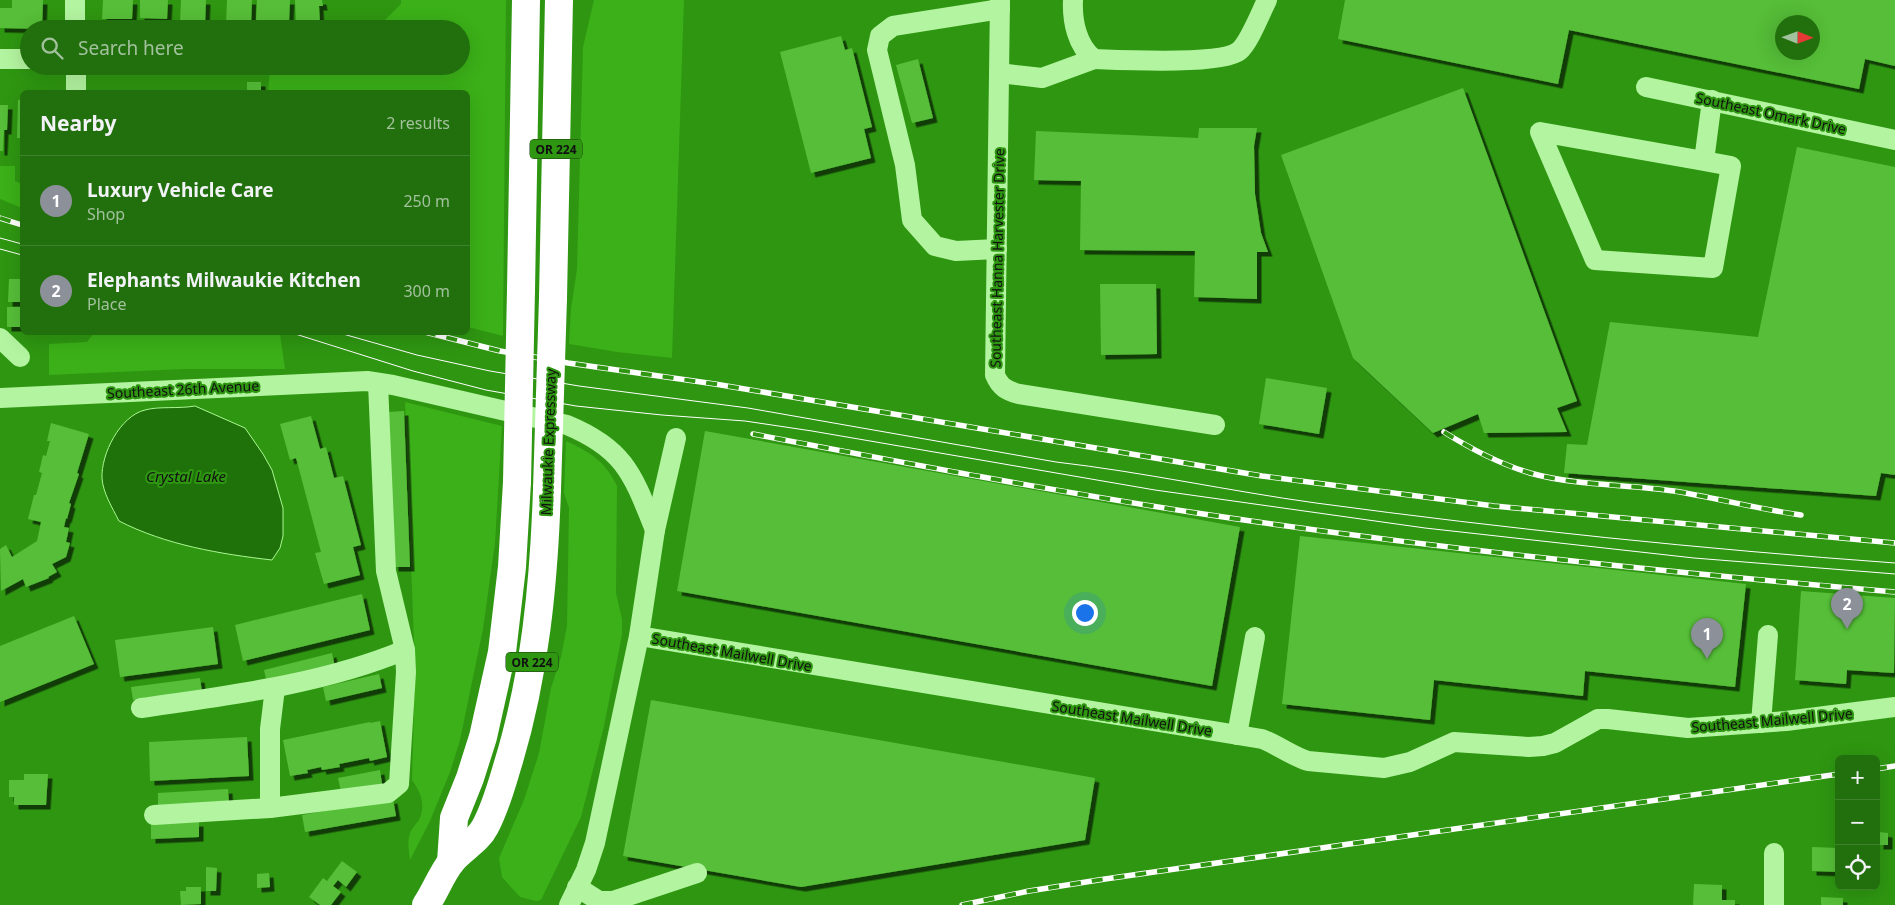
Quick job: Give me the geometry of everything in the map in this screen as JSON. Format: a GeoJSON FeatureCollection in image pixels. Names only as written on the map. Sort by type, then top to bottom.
{"type":"FeatureCollection","features":[{"type":"Feature","properties":{"kind":"highway","name":"Milwaukie Expressway"},"geometry":{"type":"LineString","coordinates":[[451,862],[454,818],[470,778],[483,737],[502,652],[512,567],[517,482],[526,0]]}},
{"type":"Feature","properties":{"kind":"highway","name":"Milwaukie Expressway"},"geometry":{"type":"LineString","coordinates":[[426,905],[451,862],[485,829],[500,789],[524,706],[538,619],[546,532],[559,0]]}},
{"type":"Feature","properties":{"kind":"street"},"geometry":{"type":"LineString","coordinates":[[75,0],[75,20]]}},
{"type":"Feature","properties":{"kind":"street"},"geometry":{"type":"LineString","coordinates":[[1073,0],[1074,22],[1088,54],[1094,59]]}},
{"type":"Feature","properties":{"kind":"street"},"geometry":{"type":"LineString","coordinates":[[999,73],[1042,78],[1094,59],[1209,60],[1228,57],[1240,51],[1267,0]]}},
{"type":"Feature","properties":{"kind":"street"},"geometry":{"type":"LineString","coordinates":[[997,250],[956,251],[935,246],[912,220],[905,165],[876,50],[880,36],[893,26],[1000,4]]}},
{"type":"Feature","properties":{"kind":"street","name":"Southeast Hanna Harvester Drive"},"geometry":{"type":"LineString","coordinates":[[1000,4],[995,375],[997,381],[1008,392],[1215,425]]}},
{"type":"Feature","properties":{"kind":"street"},"geometry":{"type":"LineString","coordinates":[[0,59],[20,59]]}},
{"type":"Feature","properties":{"kind":"street"},"geometry":{"type":"LineString","coordinates":[[76,75],[76,90]]}},
{"type":"Feature","properties":{"kind":"street","name":"Southeast Omark Drive"},"geometry":{"type":"LineString","coordinates":[[1646,87],[1895,140]]}},
{"type":"Feature","properties":{"kind":"street"},"geometry":{"type":"LineString","coordinates":[[1704,160],[1712,100]]}},
{"type":"Feature","properties":{"kind":"street"},"geometry":{"type":"LineString","coordinates":[[1540,132],[1704,160],[1732,166],[1713,268],[1595,260],[1540,132]]}},
{"type":"Feature","properties":{"kind":"street"},"geometry":{"type":"LineString","coordinates":[[0,338],[20,357]]}},
{"type":"Feature","properties":{"kind":"street"},"geometry":{"type":"LineString","coordinates":[[154,815],[270,808],[388,794],[399,784],[406,672],[404,650],[386,571],[372,382]]}},
{"type":"Feature","properties":{"kind":"street","name":"Southeast 26th Avenue"},"geometry":{"type":"LineString","coordinates":[[0,398],[372,382],[420,390],[567,425],[582,431],[618,456],[635,481],[655,530]]}},
{"type":"Feature","properties":{"kind":"street","name":"Southeast Mailwell Drive"},"geometry":{"type":"LineString","coordinates":[[676,438],[655,530],[639,636],[1237,736],[1272,743],[1298,758],[1308,761],[1384,768],[1410,762],[1454,742],[1529,747],[1543,746],[1555,743],[1598,719],[1688,728],[1761,723],[1895,707]]}},
{"type":"Feature","properties":{"kind":"street"},"geometry":{"type":"LineString","coordinates":[[1761,723],[1768,634]]}},
{"type":"Feature","properties":{"kind":"street"},"geometry":{"type":"LineString","coordinates":[[639,636],[594,843],[586,870],[573,896],[599,901],[613,901],[697,873]]}},
{"type":"Feature","properties":{"kind":"street"},"geometry":{"type":"LineString","coordinates":[[1237,736],[1255,637]]}},
{"type":"Feature","properties":{"kind":"street"},"geometry":{"type":"LineString","coordinates":[[141,708],[275,688],[372,663],[404,650]]}},
{"type":"Feature","properties":{"kind":"street"},"geometry":{"type":"LineString","coordinates":[[270,808],[270,729],[275,688]]}},
{"type":"Feature","properties":{"kind":"street"},"geometry":{"type":"LineString","coordinates":[[1774,853],[1774,905]]}},
{"type":"Feature","properties":{"kind":"shaded area"},"geometry":{"type":"Polygon","coordinates":[[[401,0],[506,0],[503,336],[470,328],[470,90],[268,90],[269,75],[470,75],[470,20],[385,20],[401,4],[401,0]]]}},
{"type":"Feature","properties":{"kind":"shaded area"},"geometry":{"type":"Polygon","coordinates":[[[594,0],[684,0],[672,358],[569,344],[571,309],[577,269],[583,47],[594,0]]]}},
{"type":"Feature","properties":{"kind":"shaded area"},"geometry":{"type":"Polygon","coordinates":[[[0,166],[15,166],[15,181],[20,183],[20,207],[0,199],[0,166]]]}},
{"type":"Feature","properties":{"kind":"shaded area"},"geometry":{"type":"Polygon","coordinates":[[[92,335],[280,335],[285,369],[184,369],[49,375],[49,344],[87,342],[92,335]]]}},
{"type":"Feature","properties":{"kind":"shaded area"},"geometry":{"type":"Polygon","coordinates":[[[405,402],[502,426],[495,543],[483,629],[460,740],[450,772],[430,821],[410,860],[409,836],[419,820],[422,799],[412,780],[415,669],[405,402]]]}},
{"type":"Feature","properties":{"kind":"shaded area"},"geometry":{"type":"Polygon","coordinates":[[[566,441],[583,449],[602,464],[608,470],[617,486],[616,593],[622,619],[622,635],[604,726],[581,817],[541,900],[536,901],[520,897],[502,877],[499,858],[524,800],[539,753],[551,688],[561,657],[567,626],[569,508],[564,493],[566,441]]]}},
{"type":"Feature","properties":{"kind":"water","name":"Crystal Lake"},"geometry":{"type":"Polygon","coordinates":[[[195,406],[245,428],[272,470],[283,508],[283,536],[280,548],[272,560],[194,547],[137,529],[119,521],[106,495],[102,478],[105,458],[114,437],[128,420],[145,410],[195,406]]]}},
{"type":"Feature","properties":{"kind":"building"},"geometry":{"type":"Polygon","coordinates":[[[12,0],[43,0],[42,20],[20,20],[20,28],[0,28],[0,8],[12,8],[12,0]]]}},
{"type":"Feature","properties":{"kind":"building"},"geometry":{"type":"Polygon","coordinates":[[[103,0],[133,0],[132,19],[102,19],[103,0]]]}},
{"type":"Feature","properties":{"kind":"building"},"geometry":{"type":"Polygon","coordinates":[[[140,0],[168,0],[167,19],[140,18],[140,0]]]}},
{"type":"Feature","properties":{"kind":"building"},"geometry":{"type":"Polygon","coordinates":[[[181,0],[206,0],[205,20],[180,20],[181,0]]]}},
{"type":"Feature","properties":{"kind":"building"},"geometry":{"type":"Polygon","coordinates":[[[227,0],[252,0],[251,20],[226,20],[227,0]]]}},
{"type":"Feature","properties":{"kind":"building"},"geometry":{"type":"Polygon","coordinates":[[[257,0],[290,0],[289,20],[256,20],[257,0]]]}},
{"type":"Feature","properties":{"kind":"building"},"geometry":{"type":"Polygon","coordinates":[[[295,0],[322,0],[323,6],[319,6],[320,20],[296,20],[295,0]]]}},
{"type":"Feature","properties":{"kind":"building"},"geometry":{"type":"Polygon","coordinates":[[[1345,0],[1895,0],[1895,66],[1865,59],[1859,89],[1569,30],[1558,84],[1338,39],[1345,0]]]}},
{"type":"Feature","properties":{"kind":"building"},"geometry":{"type":"Polygon","coordinates":[[[841,36],[845,50],[852,48],[872,127],[864,129],[871,158],[811,173],[780,52],[841,36]]]}},
{"type":"Feature","properties":{"kind":"building"},"geometry":{"type":"Polygon","coordinates":[[[918,59],[933,118],[912,123],[896,65],[918,59]]]}},
{"type":"Feature","properties":{"kind":"building"},"geometry":{"type":"Polygon","coordinates":[[[247,82],[261,82],[261,90],[247,90],[247,82]]]}},
{"type":"Feature","properties":{"kind":"building"},"geometry":{"type":"Polygon","coordinates":[[[1463,88],[1577,401],[1557,408],[1567,432],[1484,433],[1478,414],[1433,433],[1353,358],[1281,155],[1463,88]]]}},
{"type":"Feature","properties":{"kind":"building"},"geometry":{"type":"Polygon","coordinates":[[[18,100],[20,100],[20,138],[17,138],[18,100]]]}},
{"type":"Feature","properties":{"kind":"building"},"geometry":{"type":"Polygon","coordinates":[[[0,105],[8,105],[7,130],[4,130],[3,151],[0,151],[0,105]]]}},
{"type":"Feature","properties":{"kind":"building"},"geometry":{"type":"Polygon","coordinates":[[[1199,128],[1257,128],[1254,146],[1255,194],[1261,233],[1268,252],[1257,252],[1257,299],[1194,297],[1195,251],[1080,250],[1081,181],[1034,180],[1036,131],[1198,138],[1199,128]]]}},
{"type":"Feature","properties":{"kind":"building"},"geometry":{"type":"Polygon","coordinates":[[[1797,147],[1895,167],[1895,475],[1881,473],[1876,496],[1564,473],[1567,444],[1587,445],[1610,322],[1758,337],[1797,147]]]}},
{"type":"Feature","properties":{"kind":"building"},"geometry":{"type":"Polygon","coordinates":[[[9,279],[20,279],[20,302],[8,302],[9,279]]]}},
{"type":"Feature","properties":{"kind":"building"},"geometry":{"type":"Polygon","coordinates":[[[1100,284],[1156,284],[1157,354],[1101,355],[1100,284]]]}},
{"type":"Feature","properties":{"kind":"building"},"geometry":{"type":"Polygon","coordinates":[[[7,307],[20,307],[20,327],[7,327],[7,307]]]}},
{"type":"Feature","properties":{"kind":"building"},"geometry":{"type":"Polygon","coordinates":[[[1266,378],[1327,388],[1319,434],[1259,424],[1266,378]]]}},
{"type":"Feature","properties":{"kind":"building"},"geometry":{"type":"Polygon","coordinates":[[[404,411],[410,567],[394,567],[388,412],[404,411]]]}},
{"type":"Feature","properties":{"kind":"building"},"geometry":{"type":"Polygon","coordinates":[[[311,416],[320,449],[326,447],[334,478],[343,476],[361,545],[353,547],[360,575],[324,584],[315,553],[321,552],[296,458],[290,460],[280,424],[311,416]]]}},
{"type":"Feature","properties":{"kind":"building"},"geometry":{"type":"Polygon","coordinates":[[[51,423],[89,434],[64,527],[69,528],[66,542],[70,543],[66,557],[52,564],[57,572],[49,578],[26,587],[23,579],[1,591],[0,549],[6,545],[12,557],[37,541],[41,522],[28,519],[42,473],[39,472],[43,455],[46,456],[50,441],[47,441],[51,423]]]}},
{"type":"Feature","properties":{"kind":"building"},"geometry":{"type":"Polygon","coordinates":[[[705,431],[1240,527],[1212,686],[677,591],[705,431]]]}},
{"type":"Feature","properties":{"kind":"building"},"geometry":{"type":"Polygon","coordinates":[[[1300,536],[1746,584],[1735,687],[1585,671],[1583,696],[1434,680],[1430,720],[1282,704],[1300,536]]]}},
{"type":"Feature","properties":{"kind":"building"},"geometry":{"type":"Polygon","coordinates":[[[1801,591],[1895,598],[1894,673],[1847,670],[1846,684],[1795,680],[1801,591]]]}},
{"type":"Feature","properties":{"kind":"building"},"geometry":{"type":"Polygon","coordinates":[[[362,594],[370,630],[243,661],[235,625],[362,594]]]}},
{"type":"Feature","properties":{"kind":"building"},"geometry":{"type":"Polygon","coordinates":[[[74,616],[94,664],[0,702],[0,646],[74,616]]]}},
{"type":"Feature","properties":{"kind":"building"},"geometry":{"type":"Polygon","coordinates":[[[213,627],[218,664],[120,677],[115,640],[213,627]]]}},
{"type":"Feature","properties":{"kind":"building"},"geometry":{"type":"Polygon","coordinates":[[[332,653],[335,667],[267,683],[264,670],[332,653]]]}},
{"type":"Feature","properties":{"kind":"building"},"geometry":{"type":"Polygon","coordinates":[[[379,674],[382,688],[326,701],[323,687],[379,674]]]}},
{"type":"Feature","properties":{"kind":"building"},"geometry":{"type":"Polygon","coordinates":[[[200,678],[202,692],[133,700],[131,687],[200,678]]]}},
{"type":"Feature","properties":{"kind":"building"},"geometry":{"type":"Polygon","coordinates":[[[651,700],[1095,778],[1085,840],[801,887],[623,856],[651,700]]]}},
{"type":"Feature","properties":{"kind":"building"},"geometry":{"type":"Polygon","coordinates":[[[380,721],[387,757],[370,761],[369,758],[339,764],[340,767],[322,770],[321,767],[307,770],[308,773],[290,776],[283,740],[380,721]]]}},
{"type":"Feature","properties":{"kind":"building"},"geometry":{"type":"Polygon","coordinates":[[[247,737],[249,776],[150,781],[149,742],[247,737]]]}},
{"type":"Feature","properties":{"kind":"building"},"geometry":{"type":"Polygon","coordinates":[[[380,770],[382,784],[341,792],[338,778],[380,770]]]}},
{"type":"Feature","properties":{"kind":"building"},"geometry":{"type":"Polygon","coordinates":[[[24,774],[48,774],[46,805],[14,805],[14,797],[9,797],[9,780],[24,780],[24,774]]]}},
{"type":"Feature","properties":{"kind":"building"},"geometry":{"type":"Polygon","coordinates":[[[228,789],[229,803],[158,807],[158,793],[228,789]]]}},
{"type":"Feature","properties":{"kind":"building"},"geometry":{"type":"Polygon","coordinates":[[[393,799],[396,816],[305,832],[302,815],[393,799]]]}},
{"type":"Feature","properties":{"kind":"building"},"geometry":{"type":"Polygon","coordinates":[[[199,822],[199,837],[151,839],[151,824],[199,822]]]}},
{"type":"Feature","properties":{"kind":"building"},"geometry":{"type":"Polygon","coordinates":[[[1880,832],[1888,833],[1888,845],[1880,845],[1880,832]]]}},
{"type":"Feature","properties":{"kind":"building"},"geometry":{"type":"Polygon","coordinates":[[[1812,847],[1835,848],[1835,872],[1812,871],[1812,847]]]}},
{"type":"Feature","properties":{"kind":"building"},"geometry":{"type":"Polygon","coordinates":[[[342,861],[357,872],[346,887],[338,880],[333,886],[341,892],[331,905],[320,905],[309,897],[323,878],[327,881],[342,861]]]}},
{"type":"Feature","properties":{"kind":"building"},"geometry":{"type":"Polygon","coordinates":[[[206,867],[217,868],[216,891],[206,891],[206,867]]]}},
{"type":"Feature","properties":{"kind":"building"},"geometry":{"type":"Polygon","coordinates":[[[269,873],[270,887],[257,888],[257,874],[269,873]]]}},
{"type":"Feature","properties":{"kind":"building"},"geometry":{"type":"Polygon","coordinates":[[[1694,884],[1722,885],[1722,900],[1735,900],[1735,905],[1693,905],[1694,884]]]}},
{"type":"Feature","properties":{"kind":"building"},"geometry":{"type":"Polygon","coordinates":[[[186,887],[201,887],[201,904],[181,905],[180,891],[186,891],[186,887]]]}},
{"type":"Feature","properties":{"kind":"building"},"geometry":{"type":"Polygon","coordinates":[[[1821,897],[1843,898],[1843,905],[1821,905],[1821,897]]]}},
{"type":"Feature","properties":{"kind":"tram line"},"geometry":{"type":"LineString","coordinates":[[0,238],[20,243]]}},
{"type":"Feature","properties":{"kind":"tram line"},"geometry":{"type":"LineString","coordinates":[[0,249],[20,254]]}},
{"type":"Feature","properties":{"kind":"tram line"},"geometry":{"type":"LineString","coordinates":[[299,335],[413,371],[486,390],[576,406],[745,421],[1155,490],[1425,528],[1694,558],[1895,574]]}},
{"type":"Feature","properties":{"kind":"tram line"},"geometry":{"type":"LineString","coordinates":[[347,335],[417,355],[490,371],[579,386],[748,408],[1056,462],[1283,498],[1605,538],[1895,563]]}},
{"type":"Feature","properties":{"kind":"railway"},"geometry":{"type":"LineString","coordinates":[[0,218],[20,224]]}},
{"type":"Feature","properties":{"kind":"railway"},"geometry":{"type":"LineString","coordinates":[[437,335],[500,351],[568,363],[715,384],[1262,476],[1494,506],[1895,543]]}},
{"type":"Feature","properties":{"kind":"railway"},"geometry":{"type":"LineString","coordinates":[[1444,432],[1497,461],[1547,477],[1583,483],[1674,491],[1801,515]]}},
{"type":"Feature","properties":{"kind":"railway"},"geometry":{"type":"LineString","coordinates":[[753,434],[1038,487],[1210,515],[1381,539],[1552,559],[1895,592]]}},
{"type":"Feature","properties":{"kind":"railway"},"geometry":{"type":"LineString","coordinates":[[1880,768],[1895,766]]}},
{"type":"Feature","properties":{"kind":"railway"},"geometry":{"type":"LineString","coordinates":[[962,905],[1029,891],[1105,879],[1835,775]]}},
{"type":"Feature","properties":{"kind":"place","name":"Elephants Milwaukie Kitchen"},"geometry":{"type":"Point","coordinates":[1847,629]}},
{"type":"Feature","properties":{"kind":"place","name":"Luxury Vehicle Care"},"geometry":{"type":"Point","coordinates":[1707,659]}}]}
